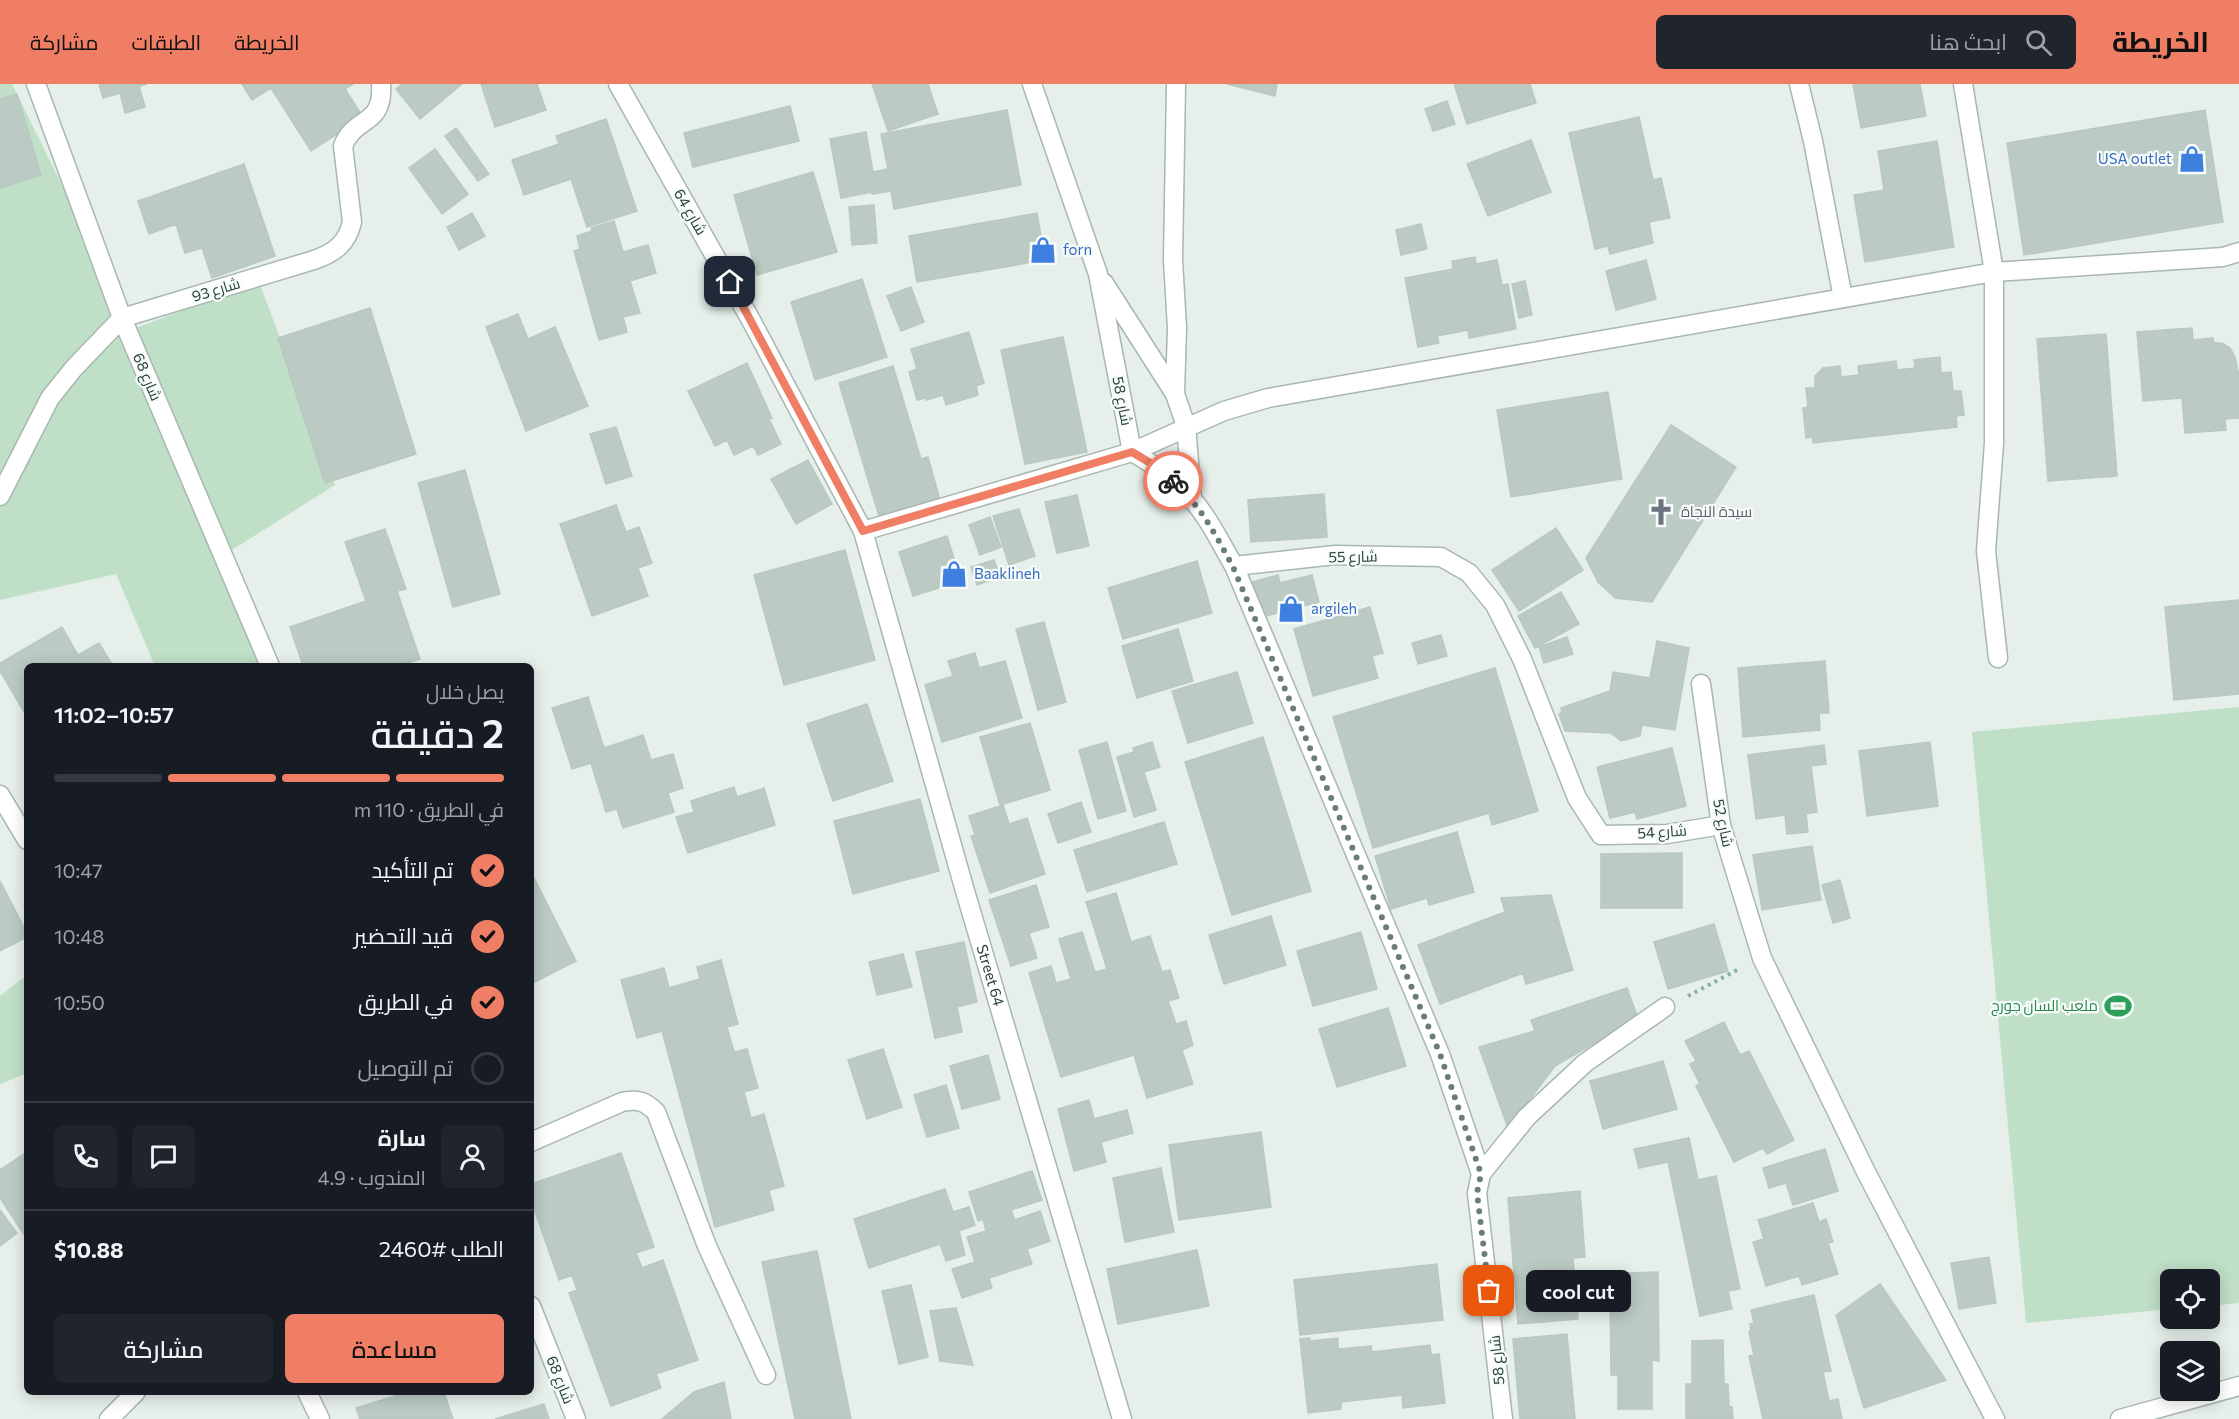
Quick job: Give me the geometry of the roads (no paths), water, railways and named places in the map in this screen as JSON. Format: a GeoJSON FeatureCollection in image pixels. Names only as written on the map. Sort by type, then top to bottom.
{"type":"FeatureCollection","features":[{"type":"Feature","properties":{"kind":"street","name":"شارع 68"},"geometry":{"type":"LineString","coordinates":[[36,84],[122,318],[269,663]]}},
{"type":"Feature","properties":{"kind":"street","name":"شارع 93"},"geometry":{"type":"LineString","coordinates":[[0,495],[50,398],[74,368],[122,318],[314,260],[329,255],[342,245],[349,234],[352,222],[343,146],[346,137],[375,114],[380,105],[381,84]]}},
{"type":"Feature","properties":{"kind":"street","name":"شارع 64"},"geometry":{"type":"LineString","coordinates":[[618,84],[752,322],[863,531]]}},
{"type":"Feature","properties":{"kind":"street","name":"شارع 58"},"geometry":{"type":"LineString","coordinates":[[1032,84],[1098,274],[1132,452],[1152,464],[1192,498],[1213,529],[1233,567],[1440,1054],[1481,1174],[1477,1193],[1503,1419]]}},
{"type":"Feature","properties":{"kind":"street"},"geometry":{"type":"LineString","coordinates":[[1175,394],[1177,328],[1173,260],[1176,84]]}},
{"type":"Feature","properties":{"kind":"street"},"geometry":{"type":"LineString","coordinates":[[1799,84],[1813,141],[1843,298]]}},
{"type":"Feature","properties":{"kind":"street"},"geometry":{"type":"LineString","coordinates":[[1963,84],[1994,272],[1994,443],[1986,551],[1998,658]]}},
{"type":"Feature","properties":{"kind":"street"},"geometry":{"type":"LineString","coordinates":[[863,531],[1132,452],[1186,426],[1224,411],[1268,398],[1994,272],[2234,256]]}},
{"type":"Feature","properties":{"kind":"street","name":"شارع 58"},"geometry":{"type":"LineString","coordinates":[[1098,274],[1175,394],[1186,426],[1192,498]]}},
{"type":"Feature","properties":{"kind":"street","name":"Street 64"},"geometry":{"type":"LineString","coordinates":[[863,531],[965,891],[1122,1419]]}},
{"type":"Feature","properties":{"kind":"street","name":"شارع 55"},"geometry":{"type":"LineString","coordinates":[[1233,567],[1335,555],[1441,557],[1469,573],[1495,605],[1522,658],[1577,798],[1601,835]]}},
{"type":"Feature","properties":{"kind":"street","name":"شارع 52"},"geometry":{"type":"LineString","coordinates":[[1701,684],[1721,825],[1762,958],[1866,1172],[1995,1419]]}},
{"type":"Feature","properties":{"kind":"street"},"geometry":{"type":"LineString","coordinates":[[0,795],[24,835]]}},
{"type":"Feature","properties":{"kind":"street","name":"شارع 54"},"geometry":{"type":"LineString","coordinates":[[1601,835],[1666,834],[1721,825]]}},
{"type":"Feature","properties":{"kind":"street"},"geometry":{"type":"LineString","coordinates":[[1481,1174],[1527,1118],[1585,1063],[1665,1007]]}},
{"type":"Feature","properties":{"kind":"street"},"geometry":{"type":"LineString","coordinates":[[534,1141],[622,1102],[638,1099],[648,1104],[656,1113],[706,1246],[766,1375]]}},
{"type":"Feature","properties":{"kind":"street","name":"شارع 68"},"geometry":{"type":"LineString","coordinates":[[534,1314],[576,1419]]}},
{"type":"Feature","properties":{"kind":"street"},"geometry":{"type":"LineString","coordinates":[[2120,1419],[2239,1386]]}},
{"type":"Feature","properties":{"kind":"street"},"geometry":{"type":"LineString","coordinates":[[109,1419],[133,1395]]}},
{"type":"Feature","properties":{"kind":"street"},"geometry":{"type":"LineString","coordinates":[[308,1395],[320,1419]]}},
{"type":"Feature","properties":{"kind":"place","name":"USA outlet"},"geometry":{"type":"Point","coordinates":[2192,159]}},
{"type":"Feature","properties":{"kind":"place","name":"forn"},"geometry":{"type":"Point","coordinates":[1043,250]}},
{"type":"Feature","properties":{"kind":"place","name":"سيدة النجاة"},"geometry":{"type":"Point","coordinates":[1661,512]}},
{"type":"Feature","properties":{"kind":"place","name":"Baaklineh"},"geometry":{"type":"Point","coordinates":[954,574]}},
{"type":"Feature","properties":{"kind":"place","name":"argileh"},"geometry":{"type":"Point","coordinates":[1291,609]}},
{"type":"Feature","properties":{"kind":"place","name":"ملعب السان جورج"},"geometry":{"type":"Point","coordinates":[2118,1006]}},
{"type":"Feature","properties":{"kind":"place","name":"cool cut"},"geometry":{"type":"Point","coordinates":[1489,1291]}}]}
